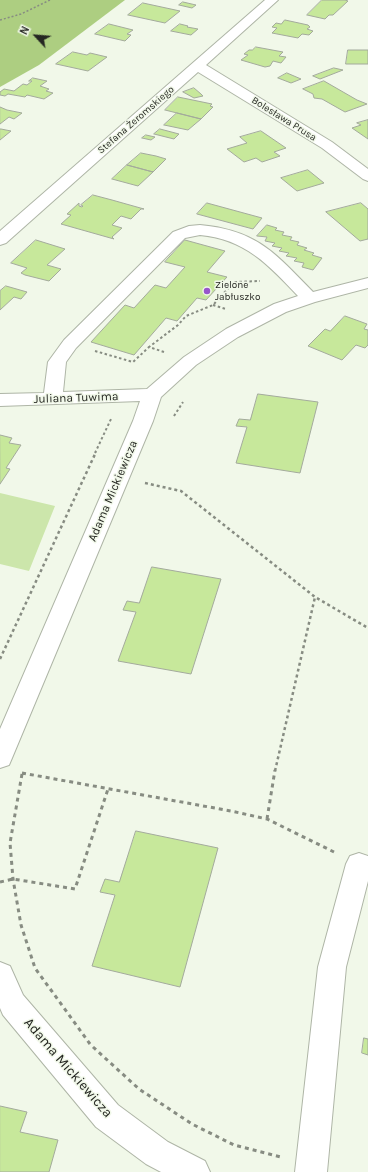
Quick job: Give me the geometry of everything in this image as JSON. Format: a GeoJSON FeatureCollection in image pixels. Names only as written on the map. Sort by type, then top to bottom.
{"type":"FeatureCollection","features":[{"type":"Feature","properties":{"kind":"street","name":"Stefana Żeromskiego"},"geometry":{"type":"LineString","coordinates":[[0,240],[272,0]]}},
{"type":"Feature","properties":{"kind":"street","name":"Bolesława Prusa"},"geometry":{"type":"LineString","coordinates":[[198,66],[327,145],[368,176]]}},
{"type":"Feature","properties":{"kind":"street"},"geometry":{"type":"LineString","coordinates":[[53,399],[57,362],[70,344],[179,235],[187,231],[207,230],[241,240],[267,255],[309,298]]}},
{"type":"Feature","properties":{"kind":"street","name":"Adama Mickiewicza"},"geometry":{"type":"LineString","coordinates":[[0,758],[140,428],[152,395],[190,361],[254,320],[280,308],[309,298],[368,282]]}},
{"type":"Feature","properties":{"kind":"street","name":"Juliana Tuwima"},"geometry":{"type":"LineString","coordinates":[[0,400],[152,395]]}},
{"type":"Feature","properties":{"kind":"street"},"geometry":{"type":"LineString","coordinates":[[312,1167],[332,967],[359,864]]}},
{"type":"Feature","properties":{"kind":"street","name":"Adama Mickiewicza"},"geometry":{"type":"LineString","coordinates":[[0,975],[13,1005],[107,1116],[157,1152],[194,1172]]}},
{"type":"Feature","properties":{"kind":"path"},"geometry":{"type":"LineString","coordinates":[[0,20],[21,14],[50,0]]}},
{"type":"Feature","properties":{"kind":"path"},"geometry":{"type":"LineString","coordinates":[[70,344],[133,362],[148,347],[178,325],[186,316],[214,305],[234,282],[291,279]]}},
{"type":"Feature","properties":{"kind":"path"},"geometry":{"type":"LineString","coordinates":[[214,305],[224,309]]}},
{"type":"Feature","properties":{"kind":"path"},"geometry":{"type":"LineString","coordinates":[[148,347],[160,351]]}},
{"type":"Feature","properties":{"kind":"path"},"geometry":{"type":"LineString","coordinates":[[171,422],[186,396]]}},
{"type":"Feature","properties":{"kind":"path"},"geometry":{"type":"LineString","coordinates":[[0,659],[110,421]]}},
{"type":"Feature","properties":{"kind":"path"},"geometry":{"type":"LineString","coordinates":[[143,490],[149,476]]}},
{"type":"Feature","properties":{"kind":"path"},"geometry":{"type":"LineString","coordinates":[[146,483],[181,491],[315,597],[368,628]]}},
{"type":"Feature","properties":{"kind":"path"},"geometry":{"type":"LineString","coordinates":[[267,819],[274,776],[315,597]]}},
{"type":"Feature","properties":{"kind":"path"},"geometry":{"type":"LineString","coordinates":[[26,766],[22,773],[10,843],[13,879],[21,925],[35,968],[92,1046],[139,1089],[192,1124],[234,1145],[312,1167]]}},
{"type":"Feature","properties":{"kind":"path"},"geometry":{"type":"LineString","coordinates":[[39,776],[267,819],[359,864]]}},
{"type":"Feature","properties":{"kind":"path"},"geometry":{"type":"LineString","coordinates":[[0,882],[13,879],[75,889],[108,789]]}},
{"type":"Feature","properties":{"kind":"green space"},"geometry":{"type":"Polygon","coordinates":[[[0,0],[125,0],[39,65],[0,87],[0,0]]]}},
{"type":"Feature","properties":{"kind":"green space"},"geometry":{"type":"Polygon","coordinates":[[[0,493],[55,506],[29,571],[0,564],[0,493]]]}},
{"type":"Feature","properties":{"kind":"building"},"geometry":{"type":"Polygon","coordinates":[[[322,0],[348,1],[333,15],[329,15],[325,19],[307,15],[322,0]]]}},
{"type":"Feature","properties":{"kind":"building"},"geometry":{"type":"Polygon","coordinates":[[[183,2],[196,5],[192,8],[179,5],[183,2]]]}},
{"type":"Feature","properties":{"kind":"building"},"geometry":{"type":"Polygon","coordinates":[[[143,3],[180,11],[165,23],[128,15],[143,3]]]}},
{"type":"Feature","properties":{"kind":"building"},"geometry":{"type":"Polygon","coordinates":[[[285,20],[308,25],[310,27],[307,29],[313,31],[309,35],[302,34],[298,38],[272,33],[277,28],[272,27],[276,23],[281,24],[285,20]]]}},
{"type":"Feature","properties":{"kind":"building"},"geometry":{"type":"Polygon","coordinates":[[[109,24],[133,30],[127,34],[131,35],[125,41],[95,34],[109,24]]]}},
{"type":"Feature","properties":{"kind":"building"},"geometry":{"type":"Polygon","coordinates":[[[180,24],[198,29],[191,35],[171,31],[180,24]]]}},
{"type":"Feature","properties":{"kind":"building"},"geometry":{"type":"Polygon","coordinates":[[[256,47],[283,52],[279,56],[286,57],[281,63],[273,61],[270,66],[265,67],[241,60],[248,55],[244,54],[256,47]]]}},
{"type":"Feature","properties":{"kind":"building"},"geometry":{"type":"Polygon","coordinates":[[[348,50],[368,50],[368,64],[346,64],[348,50]]]}},
{"type":"Feature","properties":{"kind":"building"},"geometry":{"type":"Polygon","coordinates":[[[73,52],[87,55],[90,53],[107,57],[88,71],[56,64],[73,52]]]}},
{"type":"Feature","properties":{"kind":"building"},"geometry":{"type":"Polygon","coordinates":[[[334,68],[343,70],[320,79],[313,76],[334,68]]]}},
{"type":"Feature","properties":{"kind":"building"},"geometry":{"type":"Polygon","coordinates":[[[287,73],[301,79],[291,83],[278,78],[287,73]]]}},
{"type":"Feature","properties":{"kind":"building"},"geometry":{"type":"Polygon","coordinates":[[[33,78],[47,81],[40,86],[49,89],[46,91],[53,93],[44,99],[27,95],[25,97],[8,94],[5,96],[0,95],[0,92],[4,89],[14,91],[23,84],[27,85],[33,78]]]}},
{"type":"Feature","properties":{"kind":"building"},"geometry":{"type":"Polygon","coordinates":[[[324,81],[367,104],[345,112],[322,99],[314,98],[313,94],[303,89],[324,81]]]}},
{"type":"Feature","properties":{"kind":"building"},"geometry":{"type":"Polygon","coordinates":[[[194,88],[203,96],[194,98],[183,92],[194,88]]]}},
{"type":"Feature","properties":{"kind":"building"},"geometry":{"type":"Polygon","coordinates":[[[178,97],[212,104],[210,106],[213,107],[201,119],[165,110],[178,97]]]}},
{"type":"Feature","properties":{"kind":"building"},"geometry":{"type":"Polygon","coordinates":[[[0,107],[22,113],[14,119],[9,117],[0,124],[0,107]]]}},
{"type":"Feature","properties":{"kind":"building"},"geometry":{"type":"Polygon","coordinates":[[[177,113],[201,119],[188,130],[164,125],[177,113]]]}},
{"type":"Feature","properties":{"kind":"building"},"geometry":{"type":"Polygon","coordinates":[[[368,120],[368,139],[352,128],[361,125],[357,123],[368,120]]]}},
{"type":"Feature","properties":{"kind":"building"},"geometry":{"type":"Polygon","coordinates":[[[1,129],[11,131],[0,140],[1,129]]]}},
{"type":"Feature","properties":{"kind":"building"},"geometry":{"type":"Polygon","coordinates":[[[160,129],[179,134],[174,139],[154,134],[160,129]]]}},
{"type":"Feature","properties":{"kind":"building"},"geometry":{"type":"Polygon","coordinates":[[[261,131],[286,148],[274,152],[280,156],[262,162],[256,158],[244,162],[227,149],[247,143],[240,137],[261,131]]]}},
{"type":"Feature","properties":{"kind":"building"},"geometry":{"type":"Polygon","coordinates":[[[146,135],[155,137],[151,140],[142,138],[146,135]]]}},
{"type":"Feature","properties":{"kind":"building"},"geometry":{"type":"Polygon","coordinates":[[[141,153],[166,159],[153,172],[127,165],[141,153]]]}},
{"type":"Feature","properties":{"kind":"building"},"geometry":{"type":"Polygon","coordinates":[[[127,165],[153,172],[138,186],[112,179],[127,165]]]}},
{"type":"Feature","properties":{"kind":"building"},"geometry":{"type":"Polygon","coordinates":[[[308,170],[324,183],[297,191],[281,178],[308,170]]]}},
{"type":"Feature","properties":{"kind":"building"},"geometry":{"type":"Polygon","coordinates":[[[93,195],[144,209],[141,209],[131,219],[121,216],[112,225],[122,228],[112,237],[114,239],[61,224],[71,215],[67,214],[79,203],[79,206],[82,207],[83,206],[81,205],[93,195]]]}},
{"type":"Feature","properties":{"kind":"building"},"geometry":{"type":"Polygon","coordinates":[[[207,203],[262,218],[253,229],[197,214],[207,203]]]}},
{"type":"Feature","properties":{"kind":"building"},"geometry":{"type":"Polygon","coordinates":[[[361,203],[368,209],[368,239],[360,241],[326,212],[361,203]]]}},
{"type":"Feature","properties":{"kind":"building"},"geometry":{"type":"Polygon","coordinates":[[[267,225],[277,228],[275,230],[284,232],[282,235],[292,237],[290,240],[299,242],[297,245],[307,248],[304,250],[314,253],[312,255],[322,258],[313,270],[302,267],[304,263],[294,261],[297,258],[286,256],[289,253],[279,251],[282,248],[272,246],[275,243],[265,241],[267,237],[257,236],[267,225]]]}},
{"type":"Feature","properties":{"kind":"building"},"geometry":{"type":"Polygon","coordinates":[[[36,240],[65,249],[47,265],[61,269],[49,281],[25,275],[21,273],[27,268],[11,263],[36,240]]]}},
{"type":"Feature","properties":{"kind":"building"},"geometry":{"type":"Polygon","coordinates":[[[185,240],[225,251],[207,272],[227,277],[206,300],[197,298],[177,321],[166,318],[134,355],[91,342],[125,305],[134,308],[155,285],[166,288],[185,267],[165,262],[185,240]]]}},
{"type":"Feature","properties":{"kind":"building"},"geometry":{"type":"Polygon","coordinates":[[[6,286],[27,292],[21,299],[14,297],[0,310],[0,291],[6,286]]]}},
{"type":"Feature","properties":{"kind":"building"},"geometry":{"type":"Polygon","coordinates":[[[345,316],[367,324],[364,329],[368,330],[368,345],[365,348],[356,345],[342,360],[308,346],[325,329],[330,331],[345,316]]]}},
{"type":"Feature","properties":{"kind":"building"},"geometry":{"type":"Polygon","coordinates":[[[258,394],[318,402],[300,473],[236,463],[247,427],[236,426],[239,419],[250,420],[258,394]]]}},
{"type":"Feature","properties":{"kind":"building"},"geometry":{"type":"Polygon","coordinates":[[[0,435],[12,438],[9,443],[21,445],[6,468],[10,469],[0,484],[0,435]]]}},
{"type":"Feature","properties":{"kind":"building"},"geometry":{"type":"Polygon","coordinates":[[[152,567],[221,579],[191,674],[118,661],[136,612],[123,610],[127,601],[139,603],[152,567]]]}},
{"type":"Feature","properties":{"kind":"building"},"geometry":{"type":"Polygon","coordinates":[[[136,831],[218,848],[180,987],[92,966],[115,895],[100,892],[105,879],[119,882],[136,831]]]}},
{"type":"Feature","properties":{"kind":"building"},"geometry":{"type":"Polygon","coordinates":[[[364,1038],[368,1039],[368,1055],[362,1053],[364,1038]]]}},
{"type":"Feature","properties":{"kind":"building"},"geometry":{"type":"Polygon","coordinates":[[[0,1106],[27,1112],[20,1132],[58,1140],[49,1172],[0,1172],[0,1106]]]}},
{"type":"Feature","properties":{"kind":"place","name":"Zielone Jabłuszko"},"geometry":{"type":"Point","coordinates":[207,291]}}]}
